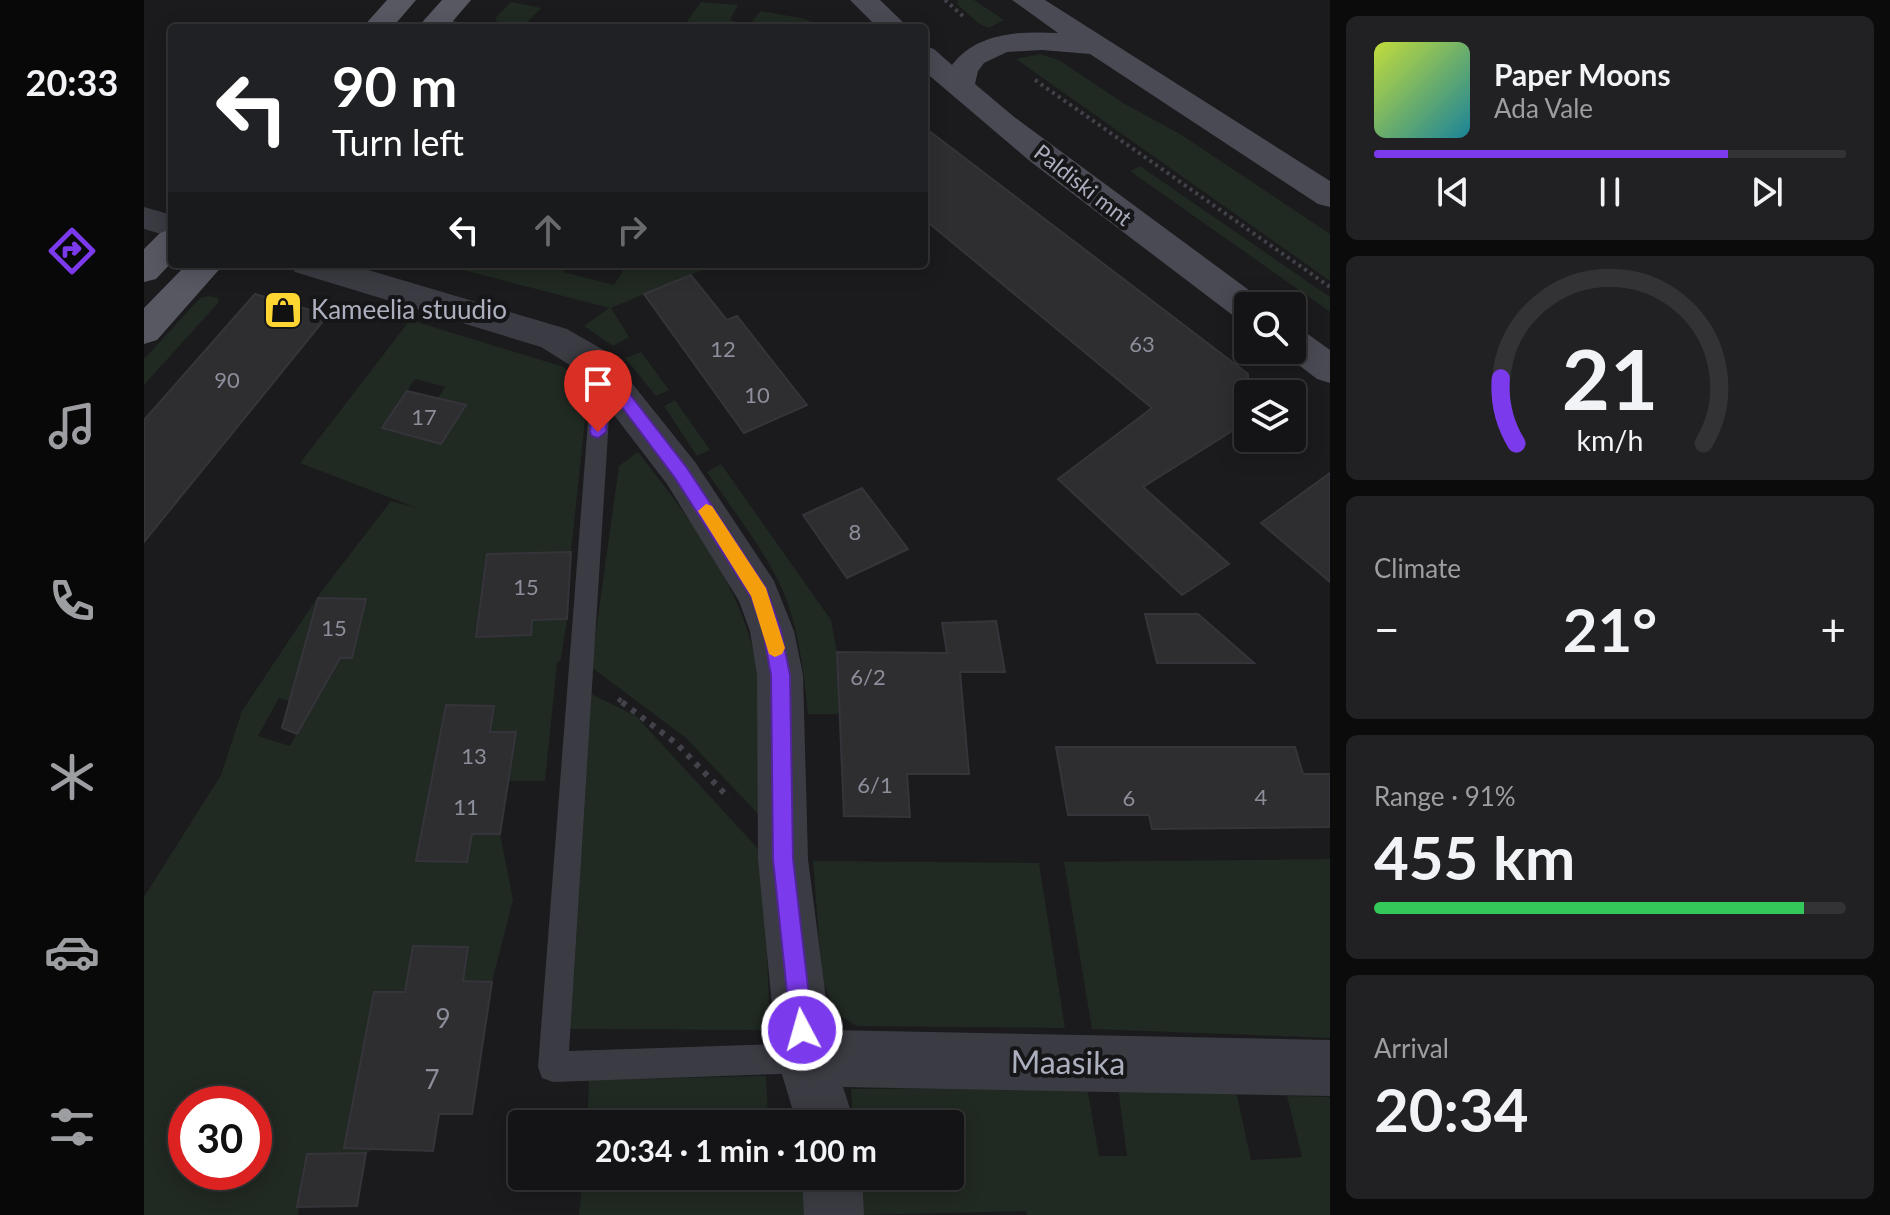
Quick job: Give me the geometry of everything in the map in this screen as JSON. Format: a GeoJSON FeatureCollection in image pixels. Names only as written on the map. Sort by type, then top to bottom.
{"type":"FeatureCollection","features":[{"type":"Feature","properties":{"kind":"main road"},"geometry":{"type":"LineString","coordinates":[[380,24],[402,0]]}},
{"type":"Feature","properties":{"kind":"main road"},"geometry":{"type":"LineString","coordinates":[[445,24],[457,0]]}},
{"type":"Feature","properties":{"kind":"main road"},"geometry":{"type":"LineString","coordinates":[[864,0],[891,24]]}},
{"type":"Feature","properties":{"kind":"main road"},"geometry":{"type":"LineString","coordinates":[[1026,0],[1330,196]]}},
{"type":"Feature","properties":{"kind":"main road"},"geometry":{"type":"LineString","coordinates":[[959,87],[964,68],[979,54],[1011,42],[1049,40],[1099,47]]}},
{"type":"Feature","properties":{"kind":"main road","name":"Paldiski mnt"},"geometry":{"type":"LineString","coordinates":[[928,59],[1093,194],[1234,298]]}},
{"type":"Feature","properties":{"kind":"main road"},"geometry":{"type":"LineString","coordinates":[[144,270],[168,245]]}},
{"type":"Feature","properties":{"kind":"main road"},"geometry":{"type":"LineString","coordinates":[[144,331],[203,268]]}},
{"type":"Feature","properties":{"kind":"main road"},"geometry":{"type":"LineString","coordinates":[[1306,351],[1330,369]]}},
{"type":"Feature","properties":{"kind":"street"},"geometry":{"type":"LineString","coordinates":[[144,218],[168,225]]}},
{"type":"Feature","properties":{"kind":"street"},"geometry":{"type":"LineString","coordinates":[[320,268],[554,338],[602,370],[681,473],[759,594],[772,631],[780,675],[783,859],[805,1058],[822,1110]]}},
{"type":"Feature","properties":{"kind":"street","name":"Maasika"},"geometry":{"type":"LineString","coordinates":[[805,1058],[1330,1068]]}},
{"type":"Feature","properties":{"kind":"street"},"geometry":{"type":"LineString","coordinates":[[833,1190],[834,1215]]}},
{"type":"Feature","properties":{"kind":"lane"},"geometry":{"type":"LineString","coordinates":[[602,370],[553,1067],[805,1058]]}},
{"type":"Feature","properties":{"kind":"path"},"geometry":{"type":"LineString","coordinates":[[945,0],[999,46],[1009,62],[1159,171],[1330,287]]}},
{"type":"Feature","properties":{"kind":"path"},"geometry":{"type":"LineString","coordinates":[[582,677],[641,713],[679,744],[783,859]]}},
{"type":"Feature","properties":{"kind":"shaded area"},"geometry":{"type":"Polygon","coordinates":[[[958,0],[974,0],[1004,20],[989,28],[978,23],[957,4],[958,0]]]}},
{"type":"Feature","properties":{"kind":"shaded area"},"geometry":{"type":"Polygon","coordinates":[[[511,2],[541,8],[526,24],[497,24],[496,17],[511,2]]]}},
{"type":"Feature","properties":{"kind":"shaded area"},"geometry":{"type":"Polygon","coordinates":[[[701,2],[738,5],[730,20],[749,24],[685,24],[701,2]]]}},
{"type":"Feature","properties":{"kind":"shaded area"},"geometry":{"type":"Polygon","coordinates":[[[761,11],[817,24],[749,24],[761,11]]]}},
{"type":"Feature","properties":{"kind":"shaded area"},"geometry":{"type":"Polygon","coordinates":[[[1040,54],[1059,60],[1125,104],[1180,134],[1330,234],[1330,281],[1016,59],[1040,54]]]}},
{"type":"Feature","properties":{"kind":"shaded area"},"geometry":{"type":"Polygon","coordinates":[[[1140,166],[1330,297],[1330,312],[1306,292],[1302,292],[1130,171],[1140,166]]]}},
{"type":"Feature","properties":{"kind":"shaded area"},"geometry":{"type":"Polygon","coordinates":[[[455,268],[565,268],[563,272],[614,285],[625,268],[707,268],[611,308],[629,337],[613,346],[584,326],[609,308],[455,268]]]}},
{"type":"Feature","properties":{"kind":"shaded area"},"geometry":{"type":"Polygon","coordinates":[[[200,298],[219,298],[218,303],[144,385],[144,359],[200,298]]]}},
{"type":"Feature","properties":{"kind":"shaded area"},"geometry":{"type":"Polygon","coordinates":[[[410,320],[564,367],[587,401],[571,552],[487,554],[476,636],[531,635],[532,620],[567,619],[561,659],[557,663],[545,781],[509,781],[515,733],[490,732],[494,706],[446,705],[417,860],[467,862],[472,834],[500,834],[513,900],[492,982],[463,981],[468,947],[414,946],[405,993],[374,992],[351,1111],[375,1149],[366,1153],[307,1154],[298,1215],[144,1215],[144,897],[221,775],[242,711],[321,592],[391,501],[417,508],[300,463],[410,320]],[[415,379],[382,428],[441,444],[465,406],[438,398],[445,387],[415,379]],[[318,599],[302,658],[351,658],[366,599],[318,599]],[[279,698],[258,736],[290,746],[311,707],[279,698]]]}},
{"type":"Feature","properties":{"kind":"shaded area"},"geometry":{"type":"Polygon","coordinates":[[[641,352],[669,390],[656,396],[625,358],[641,352]]]}},
{"type":"Feature","properties":{"kind":"shaded area"},"geometry":{"type":"Polygon","coordinates":[[[675,400],[710,450],[697,456],[664,406],[675,400]]]}},
{"type":"Feature","properties":{"kind":"shaded area"},"geometry":{"type":"Polygon","coordinates":[[[638,452],[696,530],[729,585],[742,614],[752,645],[761,693],[762,818],[686,738],[591,667],[619,466],[638,452]]]}},
{"type":"Feature","properties":{"kind":"shaded area"},"geometry":{"type":"Polygon","coordinates":[[[721,464],[831,620],[837,652],[840,714],[808,714],[799,645],[788,604],[763,553],[707,472],[721,464]]]}},
{"type":"Feature","properties":{"kind":"shaded area"},"geometry":{"type":"Polygon","coordinates":[[[587,692],[636,716],[763,854],[770,1030],[564,1029],[587,692]]]}},
{"type":"Feature","properties":{"kind":"shaded area"},"geometry":{"type":"Polygon","coordinates":[[[1330,859],[1330,1038],[1092,1029],[1064,862],[1330,859]]]}},
{"type":"Feature","properties":{"kind":"shaded area"},"geometry":{"type":"Polygon","coordinates":[[[813,861],[1039,863],[1065,1028],[857,1026],[835,1013],[822,978],[813,861]]]}},
{"type":"Feature","properties":{"kind":"shaded area"},"geometry":{"type":"Polygon","coordinates":[[[766,1076],[768,1110],[588,1110],[589,1080],[766,1076]]]}},
{"type":"Feature","properties":{"kind":"shaded area"},"geometry":{"type":"Polygon","coordinates":[[[1087,1087],[1099,1156],[1127,1156],[1118,1087],[1236,1091],[1251,1160],[1302,1157],[1287,1096],[1330,1097],[1330,1215],[1027,1215],[1026,1211],[858,1215],[857,1190],[964,1190],[964,1110],[852,1110],[851,1089],[1087,1087]]]}},
{"type":"Feature","properties":{"kind":"shaded area"},"geometry":{"type":"Polygon","coordinates":[[[582,1190],[807,1190],[808,1215],[579,1215],[582,1190]]]}},
{"type":"Feature","properties":{"kind":"building"},"geometry":{"type":"Polygon","coordinates":[[[928,130],[1248,374],[1248,380],[1234,380],[1234,430],[1143,487],[1229,564],[1182,595],[1058,479],[1152,408],[928,222],[928,130]]]}},
{"type":"Feature","properties":{"kind":"building"},"geometry":{"type":"Polygon","coordinates":[[[691,275],[727,320],[737,316],[807,405],[744,433],[644,294],[691,275]]]}},
{"type":"Feature","properties":{"kind":"building"},"geometry":{"type":"Polygon","coordinates":[[[255,294],[328,315],[144,542],[144,420],[255,294]]]}},
{"type":"Feature","properties":{"kind":"building"},"geometry":{"type":"Polygon","coordinates":[[[407,391],[466,405],[441,444],[382,428],[407,391]]]}},
{"type":"Feature","properties":{"kind":"building"},"geometry":{"type":"Polygon","coordinates":[[[1330,473],[1330,582],[1261,523],[1330,473]]]}},
{"type":"Feature","properties":{"kind":"building"},"geometry":{"type":"Polygon","coordinates":[[[862,488],[908,549],[847,578],[803,515],[862,488]]]}},
{"type":"Feature","properties":{"kind":"building"},"geometry":{"type":"Polygon","coordinates":[[[571,552],[567,619],[532,620],[531,635],[476,637],[487,554],[571,552]]]}},
{"type":"Feature","properties":{"kind":"building"},"geometry":{"type":"Polygon","coordinates":[[[318,598],[366,599],[352,658],[340,658],[297,734],[282,728],[318,598]]]}},
{"type":"Feature","properties":{"kind":"building"},"geometry":{"type":"Polygon","coordinates":[[[1145,614],[1198,614],[1254,663],[1157,663],[1145,614]]]}},
{"type":"Feature","properties":{"kind":"building"},"geometry":{"type":"Polygon","coordinates":[[[996,621],[1005,672],[960,672],[969,774],[907,774],[910,817],[844,816],[837,652],[947,653],[942,623],[996,621]]]}},
{"type":"Feature","properties":{"kind":"building"},"geometry":{"type":"Polygon","coordinates":[[[446,705],[494,706],[490,732],[516,732],[500,834],[472,834],[467,862],[416,861],[446,705]]]}},
{"type":"Feature","properties":{"kind":"building"},"geometry":{"type":"Polygon","coordinates":[[[1056,747],[1295,747],[1303,774],[1330,774],[1330,827],[1152,829],[1149,815],[1068,815],[1056,747]]]}},
{"type":"Feature","properties":{"kind":"building"},"geometry":{"type":"Polygon","coordinates":[[[413,946],[468,947],[463,981],[492,982],[472,1114],[439,1114],[433,1151],[344,1148],[374,992],[405,992],[413,946]]]}},
{"type":"Feature","properties":{"kind":"building"},"geometry":{"type":"Polygon","coordinates":[[[366,1153],[357,1206],[297,1207],[307,1154],[366,1153]]]}},
{"type":"Feature","properties":{"kind":"slow traffic"},"geometry":{"type":"LineString","coordinates":[[706,511],[759,594],[775,648]]}},
{"type":"Feature","properties":{"kind":"place","name":"Kameelia stuudio"},"geometry":{"type":"Point","coordinates":[283,310]}},
{"type":"Feature","properties":{"kind":"route"},"geometry":{"type":"LineString","coordinates":[[598,432],[602,370],[681,473],[759,594],[772,631],[780,675],[783,859],[802,1030]]}}]}
